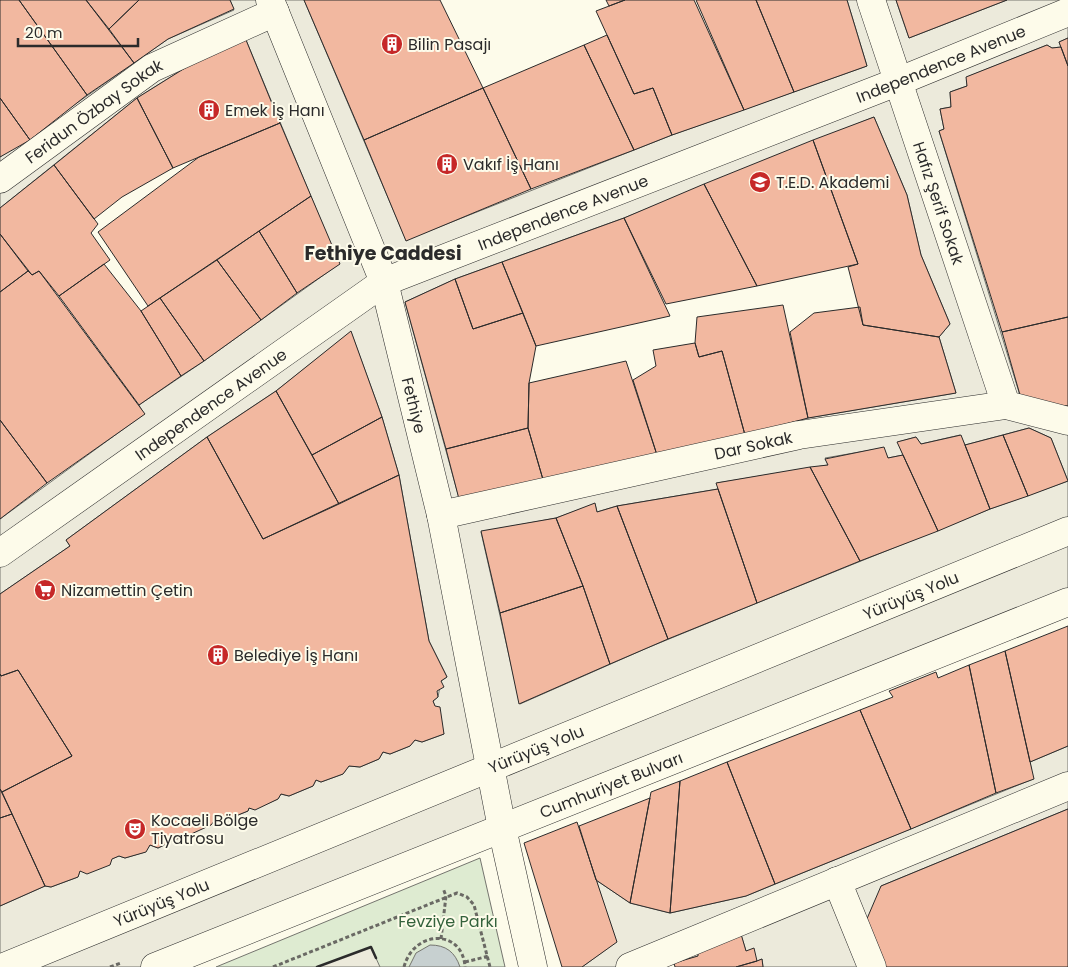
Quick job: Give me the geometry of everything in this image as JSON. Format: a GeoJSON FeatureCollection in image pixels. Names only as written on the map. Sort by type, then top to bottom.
{"type":"FeatureCollection","features":[{"type":"Feature","properties":{"kind":"street","name":"Hafız Şerif Sokak"},"geometry":{"type":"LineString","coordinates":[[872,0],[897,82],[1006,405]]}},
{"type":"Feature","properties":{"kind":"street","name":"Feridun Özbay Sokak"},"geometry":{"type":"LineString","coordinates":[[0,179],[152,68],[272,6]]}},
{"type":"Feature","properties":{"kind":"street","name":"Fethiye"},"geometry":{"type":"LineString","coordinates":[[272,6],[384,282],[441,515],[502,828],[533,967]]}},
{"type":"Feature","properties":{"kind":"street","name":"Independence Avenue"},"geometry":{"type":"LineString","coordinates":[[0,553],[384,282],[897,82],[1068,12]]}},
{"type":"Feature","properties":{"kind":"street","name":"Dar Sokak"},"geometry":{"type":"LineString","coordinates":[[441,515],[799,435],[1006,405],[1068,421]]}},
{"type":"Feature","properties":{"kind":"street","name":"Yürüyüş Yolu"},"geometry":{"type":"LineString","coordinates":[[4,967],[1068,531]]}},
{"type":"Feature","properties":{"kind":"street","name":"Cumhuriyet Bulvarı"},"geometry":{"type":"LineString","coordinates":[[155,967],[1068,602]]}},
{"type":"Feature","properties":{"kind":"street"},"geometry":{"type":"LineString","coordinates":[[630,967],[1068,786]]}},
{"type":"Feature","properties":{"kind":"street"},"geometry":{"type":"LineString","coordinates":[[837,881],[872,967]]}},
{"type":"Feature","properties":{"kind":"path"},"geometry":{"type":"LineString","coordinates":[[442,883],[446,896],[442,939]]}},
{"type":"Feature","properties":{"kind":"path"},"geometry":{"type":"LineString","coordinates":[[273,967],[456,893],[468,897],[474,905],[490,967]]}},
{"type":"Feature","properties":{"kind":"path"},"geometry":{"type":"LineString","coordinates":[[404,967],[406,957],[421,941],[430,938],[442,939],[456,947],[462,954],[466,967]]}},
{"type":"Feature","properties":{"kind":"green space","name":"Fevziye Parkı"},"geometry":{"type":"Polygon","coordinates":[[[480,858],[505,967],[216,967],[480,858]]]}},
{"type":"Feature","properties":{"kind":"shaded area"},"geometry":{"type":"Polygon","coordinates":[[[230,0],[304,0],[406,240],[672,135],[867,66],[847,0],[896,0],[909,38],[1007,0],[1068,0],[1068,38],[1059,42],[1061,47],[1052,48],[1047,45],[967,77],[967,86],[950,92],[951,107],[940,109],[944,129],[939,131],[1022,402],[1068,406],[1068,481],[1068,602],[155,967],[0,967],[0,906],[45,886],[51,887],[78,877],[80,871],[119,856],[125,858],[145,852],[150,845],[158,848],[215,820],[218,823],[248,811],[249,808],[255,809],[278,799],[281,794],[289,796],[313,786],[316,780],[321,782],[343,774],[349,766],[360,767],[379,759],[383,752],[390,754],[410,746],[415,740],[422,742],[444,734],[433,701],[438,697],[441,681],[447,677],[429,641],[399,475],[382,417],[351,332],[276,391],[207,437],[66,540],[70,546],[0,594],[0,519],[144,414],[139,405],[339,264],[246,40],[193,63],[137,98],[0,208],[0,157],[168,39],[234,10],[230,0]],[[874,117],[624,218],[455,279],[405,302],[459,498],[745,435],[808,418],[956,393],[939,337],[950,324],[921,255],[907,195],[874,117]],[[1029,428],[965,445],[960,435],[921,444],[916,437],[898,442],[903,455],[888,458],[883,448],[825,458],[828,465],[717,483],[718,489],[617,506],[597,512],[595,504],[556,518],[481,532],[520,704],[647,648],[990,509],[1068,481],[1051,438],[1029,428]]]}},
{"type":"Feature","properties":{"kind":"shaded area"},"geometry":{"type":"Polygon","coordinates":[[[1068,746],[1068,809],[881,886],[879,967],[763,967],[762,959],[757,961],[746,951],[741,935],[698,956],[664,967],[582,967],[616,942],[596,880],[630,903],[670,913],[746,896],[1033,779],[1030,762],[1068,746]]]}},
{"type":"Feature","properties":{"kind":"shaded area"},"geometry":{"type":"Polygon","coordinates":[[[430,945],[441,946],[449,950],[453,953],[460,967],[409,967],[416,953],[430,945]]]}},
{"type":"Feature","properties":{"kind":"shaded area"},"geometry":{"type":"Polygon","coordinates":[[[371,947],[380,967],[317,967],[371,947]]]}},
{"type":"Feature","properties":{"kind":"building"},"geometry":{"type":"Polygon","coordinates":[[[0,0],[19,0],[87,95],[30,140],[0,98],[0,0]]]}},
{"type":"Feature","properties":{"kind":"building"},"geometry":{"type":"Polygon","coordinates":[[[19,0],[86,0],[134,63],[87,95],[19,0]]]}},
{"type":"Feature","properties":{"kind":"building"},"geometry":{"type":"Polygon","coordinates":[[[86,0],[139,0],[109,29],[86,0]]]}},
{"type":"Feature","properties":{"kind":"building"},"geometry":{"type":"Polygon","coordinates":[[[139,0],[230,0],[234,9],[168,39],[134,63],[109,29],[139,0]]]}},
{"type":"Feature","properties":{"kind":"building","name":"Bilin Pasajı"},"geometry":{"type":"Polygon","coordinates":[[[304,0],[440,0],[483,88],[364,140],[304,0]]]}},
{"type":"Feature","properties":{"kind":"building"},"geometry":{"type":"Polygon","coordinates":[[[606,0],[625,0],[609,6],[606,0]]]}},
{"type":"Feature","properties":{"kind":"building"},"geometry":{"type":"Polygon","coordinates":[[[625,0],[694,0],[744,110],[672,135],[653,88],[634,94],[596,11],[625,0]]]}},
{"type":"Feature","properties":{"kind":"building"},"geometry":{"type":"Polygon","coordinates":[[[696,0],[756,0],[794,92],[744,110],[696,0]]]}},
{"type":"Feature","properties":{"kind":"building"},"geometry":{"type":"Polygon","coordinates":[[[756,0],[847,0],[867,66],[794,92],[756,0]]]}},
{"type":"Feature","properties":{"kind":"building"},"geometry":{"type":"Polygon","coordinates":[[[896,0],[1007,0],[909,38],[896,0]]]}},
{"type":"Feature","properties":{"kind":"building"},"geometry":{"type":"Polygon","coordinates":[[[607,35],[634,94],[653,88],[672,135],[634,150],[584,45],[607,35]]]}},
{"type":"Feature","properties":{"kind":"building"},"geometry":{"type":"Polygon","coordinates":[[[1068,38],[1068,66],[1059,42],[1068,38]]]}},
{"type":"Feature","properties":{"kind":"building","name":"Emek İş Hanı"},"geometry":{"type":"Polygon","coordinates":[[[246,40],[280,123],[173,168],[137,98],[193,63],[246,40]]]}},
{"type":"Feature","properties":{"kind":"building"},"geometry":{"type":"Polygon","coordinates":[[[584,45],[634,150],[531,189],[483,88],[584,45]]]}},
{"type":"Feature","properties":{"kind":"building"},"geometry":{"type":"Polygon","coordinates":[[[1047,45],[1052,48],[1061,47],[1068,66],[1068,317],[1002,332],[939,131],[944,129],[940,109],[951,107],[950,92],[967,86],[966,77],[1047,45]]]}},
{"type":"Feature","properties":{"kind":"building","name":"Vakıf İş Hanı"},"geometry":{"type":"Polygon","coordinates":[[[483,88],[531,189],[406,241],[364,140],[483,88]]]}},
{"type":"Feature","properties":{"kind":"building"},"geometry":{"type":"Polygon","coordinates":[[[0,98],[30,140],[0,157],[0,98]]]}},
{"type":"Feature","properties":{"kind":"building"},"geometry":{"type":"Polygon","coordinates":[[[137,98],[173,168],[122,197],[94,219],[54,165],[137,98]]]}},
{"type":"Feature","properties":{"kind":"building"},"geometry":{"type":"Polygon","coordinates":[[[874,117],[907,195],[921,255],[950,324],[939,337],[863,325],[848,267],[858,264],[813,140],[874,117]]]}},
{"type":"Feature","properties":{"kind":"building"},"geometry":{"type":"Polygon","coordinates":[[[280,123],[311,196],[148,306],[98,232],[199,157],[280,123]]]}},
{"type":"Feature","properties":{"kind":"building"},"geometry":{"type":"Polygon","coordinates":[[[813,140],[858,264],[757,286],[704,184],[813,140]]]}},
{"type":"Feature","properties":{"kind":"building"},"geometry":{"type":"Polygon","coordinates":[[[54,165],[98,224],[91,233],[110,260],[59,296],[39,271],[32,275],[0,234],[0,208],[54,165]]]}},
{"type":"Feature","properties":{"kind":"building"},"geometry":{"type":"Polygon","coordinates":[[[704,184],[757,286],[666,304],[624,218],[704,184]]]}},
{"type":"Feature","properties":{"kind":"building"},"geometry":{"type":"Polygon","coordinates":[[[311,196],[340,264],[297,293],[259,231],[311,196]]]}},
{"type":"Feature","properties":{"kind":"building"},"geometry":{"type":"Polygon","coordinates":[[[624,218],[670,316],[536,346],[502,262],[624,218]]]}},
{"type":"Feature","properties":{"kind":"building"},"geometry":{"type":"Polygon","coordinates":[[[259,231],[297,293],[261,320],[217,260],[259,231]]]}},
{"type":"Feature","properties":{"kind":"building"},"geometry":{"type":"Polygon","coordinates":[[[0,234],[28,271],[0,292],[0,234]]]}},
{"type":"Feature","properties":{"kind":"building"},"geometry":{"type":"Polygon","coordinates":[[[217,260],[261,320],[204,361],[160,298],[217,260]]]}},
{"type":"Feature","properties":{"kind":"building"},"geometry":{"type":"Polygon","coordinates":[[[502,262],[523,313],[473,329],[455,279],[502,262]]]}},
{"type":"Feature","properties":{"kind":"building"},"geometry":{"type":"Polygon","coordinates":[[[104,264],[141,311],[181,376],[139,405],[59,296],[104,264]]]}},
{"type":"Feature","properties":{"kind":"building"},"geometry":{"type":"Polygon","coordinates":[[[28,271],[32,275],[39,271],[145,414],[47,483],[0,420],[0,292],[28,271]]]}},
{"type":"Feature","properties":{"kind":"building"},"geometry":{"type":"Polygon","coordinates":[[[455,279],[473,329],[523,313],[536,346],[529,383],[528,428],[446,449],[405,302],[455,279]]]}},
{"type":"Feature","properties":{"kind":"building"},"geometry":{"type":"Polygon","coordinates":[[[160,298],[204,361],[181,376],[141,311],[160,298]]]}},
{"type":"Feature","properties":{"kind":"building"},"geometry":{"type":"Polygon","coordinates":[[[783,305],[808,418],[745,435],[722,351],[699,357],[695,343],[697,317],[783,305]]]}},
{"type":"Feature","properties":{"kind":"building"},"geometry":{"type":"Polygon","coordinates":[[[860,307],[863,325],[939,337],[956,393],[808,418],[790,332],[814,313],[860,307]]]}},
{"type":"Feature","properties":{"kind":"building"},"geometry":{"type":"Polygon","coordinates":[[[1068,317],[1068,406],[1022,402],[1002,332],[1068,317]]]}},
{"type":"Feature","properties":{"kind":"building"},"geometry":{"type":"Polygon","coordinates":[[[351,331],[382,417],[312,455],[276,391],[351,331]]]}},
{"type":"Feature","properties":{"kind":"building"},"geometry":{"type":"Polygon","coordinates":[[[695,343],[699,357],[722,351],[745,435],[657,455],[633,380],[656,366],[653,350],[695,343]]]}},
{"type":"Feature","properties":{"kind":"building"},"geometry":{"type":"Polygon","coordinates":[[[626,361],[657,455],[544,483],[528,428],[529,383],[626,361]]]}},
{"type":"Feature","properties":{"kind":"building"},"geometry":{"type":"Polygon","coordinates":[[[276,391],[339,504],[263,539],[207,437],[276,391]]]}},
{"type":"Feature","properties":{"kind":"building"},"geometry":{"type":"Polygon","coordinates":[[[382,417],[399,475],[339,504],[312,455],[382,417]]]}},
{"type":"Feature","properties":{"kind":"building"},"geometry":{"type":"Polygon","coordinates":[[[0,420],[47,483],[0,519],[0,420]]]}},
{"type":"Feature","properties":{"kind":"building"},"geometry":{"type":"Polygon","coordinates":[[[528,428],[544,483],[459,499],[446,449],[528,428]]]}},
{"type":"Feature","properties":{"kind":"building"},"geometry":{"type":"Polygon","coordinates":[[[1029,428],[1051,438],[1068,481],[1028,496],[1003,435],[1029,428]]]}},
{"type":"Feature","properties":{"kind":"building"},"geometry":{"type":"Polygon","coordinates":[[[961,435],[990,509],[938,531],[897,442],[916,437],[921,444],[961,435]]]}},
{"type":"Feature","properties":{"kind":"building"},"geometry":{"type":"Polygon","coordinates":[[[1003,435],[1028,496],[990,509],[965,445],[1003,435]]]}},
{"type":"Feature","properties":{"kind":"building","name":"Belediye İş Hanı"},"geometry":{"type":"Polygon","coordinates":[[[207,437],[263,539],[399,475],[429,641],[447,677],[441,681],[444,687],[437,691],[438,697],[433,701],[435,706],[440,707],[444,734],[422,742],[415,740],[410,746],[390,754],[383,752],[379,759],[360,767],[349,766],[343,774],[321,782],[316,780],[313,786],[289,796],[281,794],[278,799],[255,810],[249,808],[248,811],[218,823],[215,820],[211,825],[189,835],[183,834],[179,838],[158,848],[150,845],[146,852],[125,858],[119,856],[112,859],[110,865],[87,874],[80,871],[78,877],[51,887],[45,886],[2,792],[72,756],[18,670],[1,676],[0,674],[0,594],[70,546],[66,540],[207,437]]]}},
{"type":"Feature","properties":{"kind":"building"},"geometry":{"type":"Polygon","coordinates":[[[884,447],[888,458],[903,455],[938,531],[860,561],[810,467],[828,465],[825,459],[884,447]]]}},
{"type":"Feature","properties":{"kind":"building"},"geometry":{"type":"Polygon","coordinates":[[[810,467],[860,561],[757,603],[716,483],[810,467]]]}},
{"type":"Feature","properties":{"kind":"building"},"geometry":{"type":"Polygon","coordinates":[[[718,489],[757,603],[668,639],[617,506],[718,489]]]}},
{"type":"Feature","properties":{"kind":"building"},"geometry":{"type":"Polygon","coordinates":[[[595,503],[597,512],[617,506],[668,639],[610,664],[583,586],[556,518],[595,503]]]}},
{"type":"Feature","properties":{"kind":"building"},"geometry":{"type":"Polygon","coordinates":[[[556,518],[583,586],[500,613],[481,531],[556,518]]]}},
{"type":"Feature","properties":{"kind":"building"},"geometry":{"type":"Polygon","coordinates":[[[583,586],[610,664],[519,704],[500,613],[583,586]]]}},
{"type":"Feature","properties":{"kind":"building"},"geometry":{"type":"Polygon","coordinates":[[[1068,626],[1068,746],[1030,762],[1005,651],[1068,626]]]}},
{"type":"Feature","properties":{"kind":"building"},"geometry":{"type":"Polygon","coordinates":[[[1005,651],[1034,779],[996,793],[969,665],[1005,651]]]}},
{"type":"Feature","properties":{"kind":"building"},"geometry":{"type":"Polygon","coordinates":[[[969,665],[996,793],[911,829],[860,710],[893,697],[889,691],[936,672],[938,678],[969,665]]]}},
{"type":"Feature","properties":{"kind":"building"},"geometry":{"type":"Polygon","coordinates":[[[18,670],[72,756],[2,792],[0,789],[0,674],[1,676],[18,670]]]}},
{"type":"Feature","properties":{"kind":"building"},"geometry":{"type":"Polygon","coordinates":[[[860,710],[911,829],[775,884],[727,762],[860,710]]]}},
{"type":"Feature","properties":{"kind":"building"},"geometry":{"type":"Polygon","coordinates":[[[727,762],[775,884],[746,896],[670,913],[680,781],[727,762]]]}},
{"type":"Feature","properties":{"kind":"building"},"geometry":{"type":"Polygon","coordinates":[[[680,781],[670,913],[630,903],[651,792],[680,781]]]}},
{"type":"Feature","properties":{"kind":"building"},"geometry":{"type":"Polygon","coordinates":[[[0,789],[12,814],[0,818],[0,789]]]}},
{"type":"Feature","properties":{"kind":"building"},"geometry":{"type":"Polygon","coordinates":[[[650,798],[630,903],[596,880],[579,826],[650,798]]]}},
{"type":"Feature","properties":{"kind":"building"},"geometry":{"type":"Polygon","coordinates":[[[1068,809],[1068,967],[879,967],[863,928],[881,886],[1068,809]]]}},
{"type":"Feature","properties":{"kind":"building"},"geometry":{"type":"Polygon","coordinates":[[[12,814],[45,886],[0,906],[0,818],[12,814]]]}},
{"type":"Feature","properties":{"kind":"building"},"geometry":{"type":"Polygon","coordinates":[[[577,822],[617,942],[582,967],[562,967],[524,843],[577,822]]]}},
{"type":"Feature","properties":{"kind":"building"},"geometry":{"type":"Polygon","coordinates":[[[741,934],[746,951],[754,948],[757,961],[736,967],[675,967],[674,963],[698,956],[698,948],[741,934]]]}},
{"type":"Feature","properties":{"kind":"building"},"geometry":{"type":"Polygon","coordinates":[[[762,959],[763,967],[736,967],[757,961],[762,959]]]}},
{"type":"Feature","properties":{"kind":"wall"},"geometry":{"type":"LineString","coordinates":[[317,967],[371,947],[376,958]]}},
{"type":"Feature","properties":{"kind":"place","name":"Bilin Pasajı"},"geometry":{"type":"Point","coordinates":[392,44]}},
{"type":"Feature","properties":{"kind":"place","name":"Emek İş Hanı"},"geometry":{"type":"Point","coordinates":[209,110]}},
{"type":"Feature","properties":{"kind":"place","name":"Vakıf İş Hanı"},"geometry":{"type":"Point","coordinates":[447,164]}},
{"type":"Feature","properties":{"kind":"place","name":"T.E.D. Akademi"},"geometry":{"type":"Point","coordinates":[760,182]}},
{"type":"Feature","properties":{"kind":"place","name":"Nizamettin Çetin"},"geometry":{"type":"Point","coordinates":[45,590]}},
{"type":"Feature","properties":{"kind":"place","name":"Belediye İş Hanı"},"geometry":{"type":"Point","coordinates":[218,655]}},
{"type":"Feature","properties":{"kind":"place","name":"Kocaeli Bölge Tiyatrosu"},"geometry":{"type":"Point","coordinates":[135,829]}},
{"type":"Feature","properties":{"kind":"district","name":"Fethiye Caddesi"},"geometry":{"type":"Point","coordinates":[383,253]}}]}
